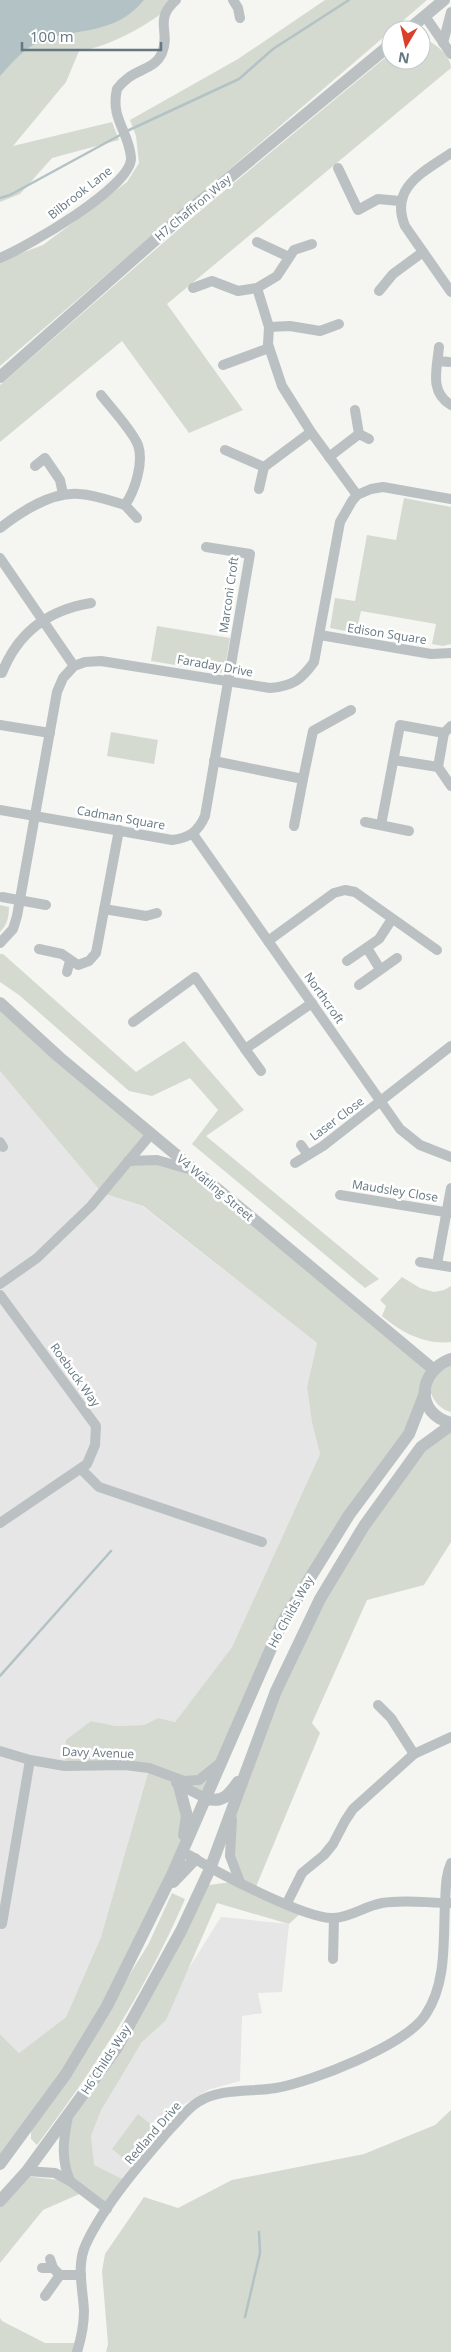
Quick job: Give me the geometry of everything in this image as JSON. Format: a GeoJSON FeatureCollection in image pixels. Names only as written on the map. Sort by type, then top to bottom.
{"type":"FeatureCollection","features":[{"type":"Feature","properties":{"kind":"street","name":"Bilbrook Lane"},"geometry":{"type":"LineString","coordinates":[[0,258],[50,233],[79,213],[122,176],[131,160],[126,140],[114,110],[117,89],[129,77],[156,62],[162,54],[165,41],[162,25],[166,12],[176,0]]}},
{"type":"Feature","properties":{"kind":"street"},"geometry":{"type":"LineString","coordinates":[[233,0],[238,8],[240,18]]}},
{"type":"Feature","properties":{"kind":"street"},"geometry":{"type":"LineString","coordinates":[[419,20],[444,0]]}},
{"type":"Feature","properties":{"kind":"street"},"geometry":{"type":"LineString","coordinates":[[432,8],[443,43],[451,54]]}},
{"type":"Feature","properties":{"kind":"street"},"geometry":{"type":"LineString","coordinates":[[443,43],[451,12]]}},
{"type":"Feature","properties":{"kind":"street","name":"H7 Chaffron Way"},"geometry":{"type":"LineString","coordinates":[[0,377],[179,219],[381,52]]}},
{"type":"Feature","properties":{"kind":"street"},"geometry":{"type":"LineString","coordinates":[[451,153],[410,183],[400,201],[400,214],[405,226],[451,292]]}},
{"type":"Feature","properties":{"kind":"street"},"geometry":{"type":"LineString","coordinates":[[338,168],[358,210],[378,200],[400,201]]}},
{"type":"Feature","properties":{"kind":"street"},"geometry":{"type":"LineString","coordinates":[[257,242],[289,257]]}},
{"type":"Feature","properties":{"kind":"street"},"geometry":{"type":"LineString","coordinates":[[193,288],[212,281],[238,292],[257,288],[277,276],[294,250],[312,244]]}},
{"type":"Feature","properties":{"kind":"street"},"geometry":{"type":"LineString","coordinates":[[379,291],[393,274],[423,252]]}},
{"type":"Feature","properties":{"kind":"street"},"geometry":{"type":"LineString","coordinates":[[257,288],[269,327],[269,348],[282,386],[311,432],[357,496],[371,489],[383,488],[451,498]]}},
{"type":"Feature","properties":{"kind":"street"},"geometry":{"type":"LineString","coordinates":[[269,327],[290,326],[320,331],[339,324]]}},
{"type":"Feature","properties":{"kind":"street"},"geometry":{"type":"LineString","coordinates":[[439,347],[435,381],[443,401],[451,405]]}},
{"type":"Feature","properties":{"kind":"street"},"geometry":{"type":"LineString","coordinates":[[223,365],[269,348]]}},
{"type":"Feature","properties":{"kind":"street"},"geometry":{"type":"LineString","coordinates":[[438,361],[449,362]]}},
{"type":"Feature","properties":{"kind":"street"},"geometry":{"type":"LineString","coordinates":[[101,395],[138,446],[140,459],[132,494],[125,505]]}},
{"type":"Feature","properties":{"kind":"street"},"geometry":{"type":"LineString","coordinates":[[355,410],[359,434]]}},
{"type":"Feature","properties":{"kind":"street"},"geometry":{"type":"LineString","coordinates":[[259,489],[264,467],[311,432]]}},
{"type":"Feature","properties":{"kind":"street"},"geometry":{"type":"LineString","coordinates":[[329,456],[359,434]]}},
{"type":"Feature","properties":{"kind":"street"},"geometry":{"type":"LineString","coordinates":[[359,434],[369,439]]}},
{"type":"Feature","properties":{"kind":"street"},"geometry":{"type":"LineString","coordinates":[[225,450],[264,467]]}},
{"type":"Feature","properties":{"kind":"street"},"geometry":{"type":"LineString","coordinates":[[35,466],[45,458],[60,480],[63,494]]}},
{"type":"Feature","properties":{"kind":"street"},"geometry":{"type":"LineString","coordinates":[[0,528],[25,511],[63,494],[82,494],[125,505],[137,518]]}},
{"type":"Feature","properties":{"kind":"street","name":"Faraday Drive"},"geometry":{"type":"LineString","coordinates":[[74,666],[93,662],[117,662],[270,688],[286,687],[302,678],[314,662],[340,522],[357,496]]}},
{"type":"Feature","properties":{"kind":"street","name":"Marconi Croft"},"geometry":{"type":"LineString","coordinates":[[206,546],[250,554],[227,681]]}},
{"type":"Feature","properties":{"kind":"street"},"geometry":{"type":"LineString","coordinates":[[0,558],[74,666],[63,678],[57,692],[20,900],[13,929],[0,943]]}},
{"type":"Feature","properties":{"kind":"street"},"geometry":{"type":"LineString","coordinates":[[2,673],[10,652],[22,637],[61,611],[91,602]]}},
{"type":"Feature","properties":{"kind":"street","name":"Edison Square"},"geometry":{"type":"LineString","coordinates":[[320,636],[431,654],[451,653]]}},
{"type":"Feature","properties":{"kind":"street"},"geometry":{"type":"LineString","coordinates":[[193,834],[200,827],[205,816],[227,681]]}},
{"type":"Feature","properties":{"kind":"street"},"geometry":{"type":"LineString","coordinates":[[294,826],[313,731],[351,710]]}},
{"type":"Feature","properties":{"kind":"street"},"geometry":{"type":"LineString","coordinates":[[0,725],[50,733]]}},
{"type":"Feature","properties":{"kind":"street"},"geometry":{"type":"LineString","coordinates":[[381,825],[400,725],[448,730],[438,766],[451,786]]}},
{"type":"Feature","properties":{"kind":"street"},"geometry":{"type":"LineString","coordinates":[[394,760],[438,766]]}},
{"type":"Feature","properties":{"kind":"street"},"geometry":{"type":"LineString","coordinates":[[214,761],[303,779]]}},
{"type":"Feature","properties":{"kind":"street","name":"Cadman Square"},"geometry":{"type":"LineString","coordinates":[[0,810],[172,840],[183,839],[193,834]]}},
{"type":"Feature","properties":{"kind":"street"},"geometry":{"type":"LineString","coordinates":[[365,822],[409,831]]}},
{"type":"Feature","properties":{"kind":"street"},"geometry":{"type":"LineString","coordinates":[[39,948],[62,954],[78,965],[89,962],[96,953],[119,830]]}},
{"type":"Feature","properties":{"kind":"street","name":"Northcroft"},"geometry":{"type":"LineString","coordinates":[[193,834],[400,1129],[420,1145],[451,1157]]}},
{"type":"Feature","properties":{"kind":"street"},"geometry":{"type":"LineString","coordinates":[[268,941],[334,893],[345,890],[354,892],[437,950]]}},
{"type":"Feature","properties":{"kind":"street"},"geometry":{"type":"LineString","coordinates":[[2,898],[46,903]]}},
{"type":"Feature","properties":{"kind":"street"},"geometry":{"type":"LineString","coordinates":[[104,909],[146,916],[156,913]]}},
{"type":"Feature","properties":{"kind":"street"},"geometry":{"type":"LineString","coordinates":[[347,961],[379,939],[392,919]]}},
{"type":"Feature","properties":{"kind":"street"},"geometry":{"type":"LineString","coordinates":[[366,948],[380,970]]}},
{"type":"Feature","properties":{"kind":"street"},"geometry":{"type":"LineString","coordinates":[[359,985],[397,958]]}},
{"type":"Feature","properties":{"kind":"street"},"geometry":{"type":"LineString","coordinates":[[68,972],[70,961]]}},
{"type":"Feature","properties":{"kind":"street"},"geometry":{"type":"LineString","coordinates":[[133,1022],[198,975],[261,1071]]}},
{"type":"Feature","properties":{"kind":"street","name":"V4 Watling Street"},"geometry":{"type":"LineString","coordinates":[[0,1003],[59,1057],[433,1369]]}},
{"type":"Feature","properties":{"kind":"street"},"geometry":{"type":"LineString","coordinates":[[245,1049],[312,1003]]}},
{"type":"Feature","properties":{"kind":"street","name":"Laser Close"},"geometry":{"type":"LineString","coordinates":[[295,1162],[323,1146],[451,1046]]}},
{"type":"Feature","properties":{"kind":"street"},"geometry":{"type":"LineString","coordinates":[[0,1284],[37,1258],[91,1206],[151,1134]]}},
{"type":"Feature","properties":{"kind":"street","name":"Laser Close"},"geometry":{"type":"LineString","coordinates":[[302,1145],[308,1155]]}},
{"type":"Feature","properties":{"kind":"street"},"geometry":{"type":"LineString","coordinates":[[128,1161],[157,1160],[196,1171]]}},
{"type":"Feature","properties":{"kind":"street","name":"Maudsley Close"},"geometry":{"type":"LineString","coordinates":[[438,1264],[449,1213],[451,1188]]}},
{"type":"Feature","properties":{"kind":"street","name":"Maudsley Close"},"geometry":{"type":"LineString","coordinates":[[340,1195],[449,1213]]}},
{"type":"Feature","properties":{"kind":"street"},"geometry":{"type":"LineString","coordinates":[[420,1262],[451,1267]]}},
{"type":"Feature","properties":{"kind":"street","name":"Roebuck Way"},"geometry":{"type":"LineString","coordinates":[[0,1295],[96,1426],[95,1445],[87,1464],[0,1523]]}},
{"type":"Feature","properties":{"kind":"street"},"geometry":{"type":"LineString","coordinates":[[433,1369],[441,1362],[451,1359]]}},
{"type":"Feature","properties":{"kind":"street","name":"H6 Childs Way"},"geometry":{"type":"LineString","coordinates":[[0,2164],[66,2074],[107,2006],[161,1898],[175,1875],[182,1850],[282,1623],[348,1515],[409,1434],[425,1393],[426,1382],[433,1369]]}},
{"type":"Feature","properties":{"kind":"street"},"geometry":{"type":"LineString","coordinates":[[425,1393],[430,1410],[451,1424]]}},
{"type":"Feature","properties":{"kind":"street","name":"H6 Childs Way"},"geometry":{"type":"LineString","coordinates":[[0,2201],[27,2171],[68,2117],[116,2048],[192,1907],[210,1869],[276,1691],[320,1599],[364,1526],[421,1447],[451,1424]]}},
{"type":"Feature","properties":{"kind":"street"},"geometry":{"type":"LineString","coordinates":[[80,1469],[100,1487],[262,1542]]}},
{"type":"Feature","properties":{"kind":"street"},"geometry":{"type":"LineString","coordinates":[[378,1706],[391,1718],[414,1754]]}},
{"type":"Feature","properties":{"kind":"street"},"geometry":{"type":"LineString","coordinates":[[286,1903],[302,1873],[324,1855],[333,1844],[353,1809],[414,1754],[451,1737]]}},
{"type":"Feature","properties":{"kind":"street","name":"Davy Avenue"},"geometry":{"type":"LineString","coordinates":[[0,1751],[30,1760],[65,1766],[125,1765],[149,1768],[179,1786],[206,1798]]}},
{"type":"Feature","properties":{"kind":"street"},"geometry":{"type":"LineString","coordinates":[[2,1924],[4,1886],[30,1760]]}},
{"type":"Feature","properties":{"kind":"street","name":"Davy Avenue"},"geometry":{"type":"LineString","coordinates":[[165,1776],[184,1781],[198,1780],[219,1764]]}},
{"type":"Feature","properties":{"kind":"street"},"geometry":{"type":"LineString","coordinates":[[206,1798],[214,1801],[222,1799],[229,1794],[246,1772]]}},
{"type":"Feature","properties":{"kind":"street"},"geometry":{"type":"LineString","coordinates":[[179,1786],[187,1816],[182,1850],[210,1869],[286,1903],[314,1915],[334,1918],[384,1903],[448,1903]]}},
{"type":"Feature","properties":{"kind":"street"},"geometry":{"type":"LineString","coordinates":[[233,1806],[230,1856],[240,1882]]}},
{"type":"Feature","properties":{"kind":"street"},"geometry":{"type":"LineString","coordinates":[[175,1875],[196,1859]]}},
{"type":"Feature","properties":{"kind":"street","name":"Redland Drive"},"geometry":{"type":"LineString","coordinates":[[77,2352],[83,2329],[84,2312],[80,2267],[85,2245],[108,2209],[154,2148],[198,2102],[220,2093],[276,2088],[314,2078],[356,2061],[409,2032],[425,2016],[437,1996],[442,1969],[448,1903],[446,1882],[451,1863]]}},
{"type":"Feature","properties":{"kind":"street"},"geometry":{"type":"LineString","coordinates":[[333,1959],[334,1918]]}},
{"type":"Feature","properties":{"kind":"street"},"geometry":{"type":"LineString","coordinates":[[68,2117],[63,2139],[64,2165],[70,2181]]}},
{"type":"Feature","properties":{"kind":"street"},"geometry":{"type":"LineString","coordinates":[[27,2171],[55,2173],[70,2181],[108,2209]]}},
{"type":"Feature","properties":{"kind":"street"},"geometry":{"type":"LineString","coordinates":[[42,2268],[54,2267],[81,2276]]}},
{"type":"Feature","properties":{"kind":"street"},"geometry":{"type":"LineString","coordinates":[[45,2296],[54,2267]]}},
{"type":"Feature","properties":{"kind":"shaded area"},"geometry":{"type":"Polygon","coordinates":[[[0,0],[176,0],[145,25],[132,32],[104,45],[79,51],[66,82],[13,146],[112,122],[119,140],[52,158],[20,194],[0,202],[0,0]]]}},
{"type":"Feature","properties":{"kind":"shaded area"},"geometry":{"type":"Polygon","coordinates":[[[0,0],[144,0],[133,12],[121,20],[96,29],[55,37],[35,44],[19,56],[0,76],[0,0]]]}},
{"type":"Feature","properties":{"kind":"shaded area"},"geometry":{"type":"Polygon","coordinates":[[[325,0],[427,0],[404,20],[381,20],[381,39],[0,366],[0,261],[43,245],[127,182],[139,163],[136,136],[130,120],[238,59],[325,0]]]}},
{"type":"Feature","properties":{"kind":"shaded area"},"geometry":{"type":"Polygon","coordinates":[[[431,42],[448,58],[451,68],[167,304],[243,410],[189,433],[122,341],[0,442],[0,385],[194,216],[381,61],[381,70],[431,70],[431,42]]]}},
{"type":"Feature","properties":{"kind":"shaded area"},"geometry":{"type":"Polygon","coordinates":[[[404,498],[451,507],[451,644],[443,646],[432,644],[436,624],[361,611],[356,633],[330,628],[335,598],[355,601],[367,535],[396,540],[404,498]]]}},
{"type":"Feature","properties":{"kind":"shaded area"},"geometry":{"type":"Polygon","coordinates":[[[157,626],[230,638],[224,673],[151,661],[157,626]]]}},
{"type":"Feature","properties":{"kind":"shaded area"},"geometry":{"type":"Polygon","coordinates":[[[111,732],[158,740],[154,764],[107,756],[111,732]]]}},
{"type":"Feature","properties":{"kind":"shaded area"},"geometry":{"type":"Polygon","coordinates":[[[0,905],[9,907],[9,914],[0,932],[0,905]]]}},
{"type":"Feature","properties":{"kind":"shaded area"},"geometry":{"type":"Polygon","coordinates":[[[0,954],[3,954],[136,1072],[184,1041],[244,1110],[206,1136],[379,1279],[365,1288],[192,1144],[218,1110],[190,1078],[152,1096],[129,1091],[19,995],[0,982],[0,954]]]}},
{"type":"Feature","properties":{"kind":"shaded area"},"geometry":{"type":"Polygon","coordinates":[[[0,1011],[151,1134],[129,1160],[141,1159],[196,1171],[433,1369],[409,1434],[314,1570],[205,1798],[180,1786],[184,1801],[182,1850],[107,2006],[0,2164],[0,2034],[19,2053],[66,2017],[101,1937],[149,1769],[65,1766],[66,1740],[91,1721],[116,1726],[144,1725],[158,1718],[175,1722],[232,1647],[320,1454],[312,1423],[307,1387],[317,1343],[143,1206],[102,1193],[0,1071],[0,1011]]]}},
{"type":"Feature","properties":{"kind":"shaded area"},"geometry":{"type":"Polygon","coordinates":[[[0,1071],[102,1193],[142,1206],[317,1343],[307,1387],[312,1423],[320,1454],[232,1647],[175,1722],[158,1718],[144,1725],[116,1726],[91,1721],[149,1768],[101,1937],[66,2017],[19,2053],[0,2034],[0,1071]]]}},
{"type":"Feature","properties":{"kind":"shaded area"},"geometry":{"type":"Polygon","coordinates":[[[402,1277],[420,1288],[434,1292],[451,1286],[451,1342],[432,1341],[414,1336],[382,1316],[386,1306],[380,1300],[402,1277]]]}},
{"type":"Feature","properties":{"kind":"shaded area"},"geometry":{"type":"Polygon","coordinates":[[[451,1364],[451,1412],[437,1403],[433,1398],[430,1387],[434,1376],[451,1364]]]}},
{"type":"Feature","properties":{"kind":"shaded area"},"geometry":{"type":"Polygon","coordinates":[[[451,1425],[451,1542],[424,1585],[367,1600],[312,1723],[320,1733],[255,1889],[303,1911],[289,1924],[217,1903],[166,2020],[142,2042],[101,2110],[91,2136],[94,2165],[128,2182],[107,2209],[84,2192],[43,2210],[0,2263],[0,2201],[23,2176],[70,2181],[64,2165],[68,2117],[116,2049],[202,1886],[239,1881],[230,1856],[233,1806],[320,1599],[397,1480],[451,1425]]]}},
{"type":"Feature","properties":{"kind":"shaded area"},"geometry":{"type":"Polygon","coordinates":[[[172,1893],[185,1899],[137,1996],[79,2087],[37,2145],[31,2139],[31,2132],[148,1945],[172,1893]]]}},
{"type":"Feature","properties":{"kind":"shaded area"},"geometry":{"type":"Polygon","coordinates":[[[221,1917],[289,1924],[282,1992],[258,1993],[262,2013],[242,2016],[240,2081],[210,2089],[179,2107],[110,2193],[78,2144],[221,1917]]]}},
{"type":"Feature","properties":{"kind":"shaded area"},"geometry":{"type":"Polygon","coordinates":[[[451,2110],[451,2352],[106,2352],[108,2344],[102,2271],[105,2254],[144,2197],[178,2208],[232,2180],[364,2154],[435,2125],[451,2110]]]}},
{"type":"Feature","properties":{"kind":"shaded area"},"geometry":{"type":"Polygon","coordinates":[[[138,2114],[154,2127],[127,2161],[112,2149],[138,2114]]]}},
{"type":"Feature","properties":{"kind":"shaded area"},"geometry":{"type":"Polygon","coordinates":[[[0,2318],[2,2321],[45,2343],[80,2343],[77,2352],[0,2352],[0,2318]]]}},
{"type":"Feature","properties":{"kind":"waterway"},"geometry":{"type":"LineString","coordinates":[[127,131],[239,79],[273,49],[349,0]]}},
{"type":"Feature","properties":{"kind":"waterway"},"geometry":{"type":"LineString","coordinates":[[0,198],[10,195],[122,134]]}},
{"type":"Feature","properties":{"kind":"waterway"},"geometry":{"type":"LineString","coordinates":[[0,1676],[111,1551]]}},
{"type":"Feature","properties":{"kind":"waterway"},"geometry":{"type":"LineString","coordinates":[[245,2317],[260,2253],[259,2232]]}}]}
